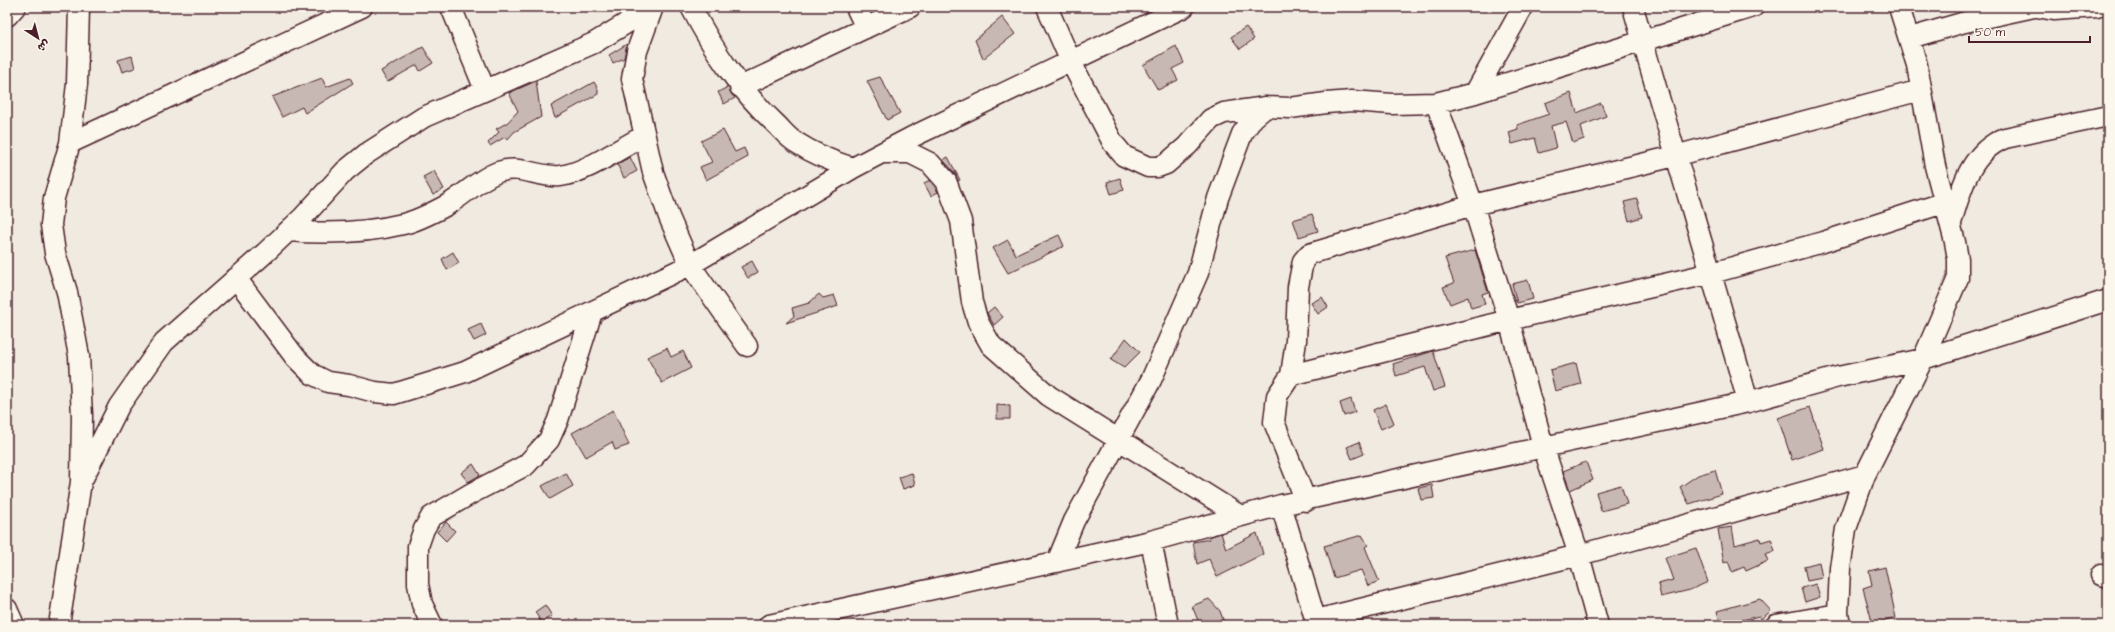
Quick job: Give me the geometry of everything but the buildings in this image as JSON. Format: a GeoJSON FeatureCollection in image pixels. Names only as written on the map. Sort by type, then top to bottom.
{"type":"FeatureCollection","features":[{"type":"Feature","properties":{"kind":"street"},"geometry":{"type":"LineString","coordinates":[[7,16],[15,7]]}},
{"type":"Feature","properties":{"kind":"street"},"geometry":{"type":"LineString","coordinates":[[59,625],[81,482],[82,416],[79,356],[67,292],[55,253],[51,226],[54,198],[70,143],[77,84],[79,7]]}},
{"type":"Feature","properties":{"kind":"street"},"geometry":{"type":"LineString","coordinates":[[70,143],[362,7]]}},
{"type":"Feature","properties":{"kind":"street"},"geometry":{"type":"LineString","coordinates":[[451,7],[485,90]]}},
{"type":"Feature","properties":{"kind":"street"},"geometry":{"type":"LineString","coordinates":[[81,482],[118,406],[164,342],[288,231],[346,171],[366,154],[424,117],[594,43],[653,7]]}},
{"type":"Feature","properties":{"kind":"street"},"geometry":{"type":"LineString","coordinates":[[653,7],[637,51],[632,79],[653,172],[669,217],[690,265],[747,346]]}},
{"type":"Feature","properties":{"kind":"street"},"geometry":{"type":"LineString","coordinates":[[691,7],[706,36],[740,87],[757,107],[796,142],[838,164],[853,168]]}},
{"type":"Feature","properties":{"kind":"street"},"geometry":{"type":"LineString","coordinates":[[856,7],[866,28]]}},
{"type":"Feature","properties":{"kind":"street"},"geometry":{"type":"LineString","coordinates":[[740,87],[910,7]]}},
{"type":"Feature","properties":{"kind":"street"},"geometry":{"type":"LineString","coordinates":[[1047,7],[1071,62],[1113,143],[1124,156],[1148,168],[1166,164],[1187,146],[1211,119],[1224,113],[1266,107],[1290,108],[1326,102],[1352,101],[1392,104],[1436,103],[1475,93],[1753,7]]}},
{"type":"Feature","properties":{"kind":"street"},"geometry":{"type":"LineString","coordinates":[[236,278],[295,357],[312,374],[328,382],[349,385],[375,392],[394,394],[465,372],[690,265],[853,168],[885,153],[912,137],[1184,7]]}},
{"type":"Feature","properties":{"kind":"street"},"geometry":{"type":"LineString","coordinates":[[1475,93],[1523,7]]}},
{"type":"Feature","properties":{"kind":"street"},"geometry":{"type":"LineString","coordinates":[[1633,7],[1675,156],[1712,273],[1748,402]]}},
{"type":"Feature","properties":{"kind":"street"},"geometry":{"type":"LineString","coordinates":[[1776,625],[1839,620],[1840,568],[1846,530],[1865,475],[1923,359],[1958,278],[1958,259],[1951,223],[1943,203],[1917,65],[1900,7]]}},
{"type":"Feature","properties":{"kind":"street"},"geometry":{"type":"LineString","coordinates":[[1910,38],[1965,22],[2034,7]]}},
{"type":"Feature","properties":{"kind":"street"},"geometry":{"type":"LineString","coordinates":[[2037,7],[2054,10],[2097,7]]}},
{"type":"Feature","properties":{"kind":"street"},"geometry":{"type":"LineString","coordinates":[[1306,501],[1274,422],[1277,396],[1291,375],[1296,341],[1298,287],[1304,260],[1309,254],[1473,205],[1675,156],[1921,90]]}},
{"type":"Feature","properties":{"kind":"street"},"geometry":{"type":"LineString","coordinates":[[1436,103],[1473,205],[1509,320],[1543,446],[1578,555],[1598,625]]}},
{"type":"Feature","properties":{"kind":"street"},"geometry":{"type":"LineString","coordinates":[[1057,562],[1074,521],[1117,439],[1151,380],[1198,273],[1218,198],[1242,134],[1253,118],[1266,107]]}},
{"type":"Feature","properties":{"kind":"street"},"geometry":{"type":"LineString","coordinates":[[1951,223],[1961,188],[1979,156],[1992,143],[2005,138],[2108,116]]}},
{"type":"Feature","properties":{"kind":"street"},"geometry":{"type":"LineString","coordinates":[[288,231],[318,233],[362,230],[403,224],[449,204],[478,183],[497,172],[516,168],[558,176],[574,173],[644,136]]}},
{"type":"Feature","properties":{"kind":"street"},"geometry":{"type":"LineString","coordinates":[[885,153],[910,153],[930,163],[946,181],[961,221],[972,302],[978,322],[991,346],[1049,396],[1239,516]]}},
{"type":"Feature","properties":{"kind":"street"},"geometry":{"type":"LineString","coordinates":[[1291,375],[1509,320],[1712,273],[1823,242],[1943,203]]}},
{"type":"Feature","properties":{"kind":"street"},"geometry":{"type":"LineString","coordinates":[[769,625],[1151,541],[1281,505],[1306,501],[1543,446],[1748,402],[1838,377],[1923,359],[2108,300]]}},
{"type":"Feature","properties":{"kind":"street"},"geometry":{"type":"LineString","coordinates":[[432,625],[422,604],[418,584],[418,546],[424,529],[431,518],[472,493],[526,465],[549,440],[558,420],[592,312]]}},
{"type":"Feature","properties":{"kind":"street"},"geometry":{"type":"LineString","coordinates":[[1281,505],[1317,622],[1578,555],[1865,475]]}},
{"type":"Feature","properties":{"kind":"street"},"geometry":{"type":"LineString","coordinates":[[1151,541],[1168,625]]}},
{"type":"Feature","properties":{"kind":"street"},"geometry":{"type":"LineString","coordinates":[[7,609],[14,625]]}}]}
